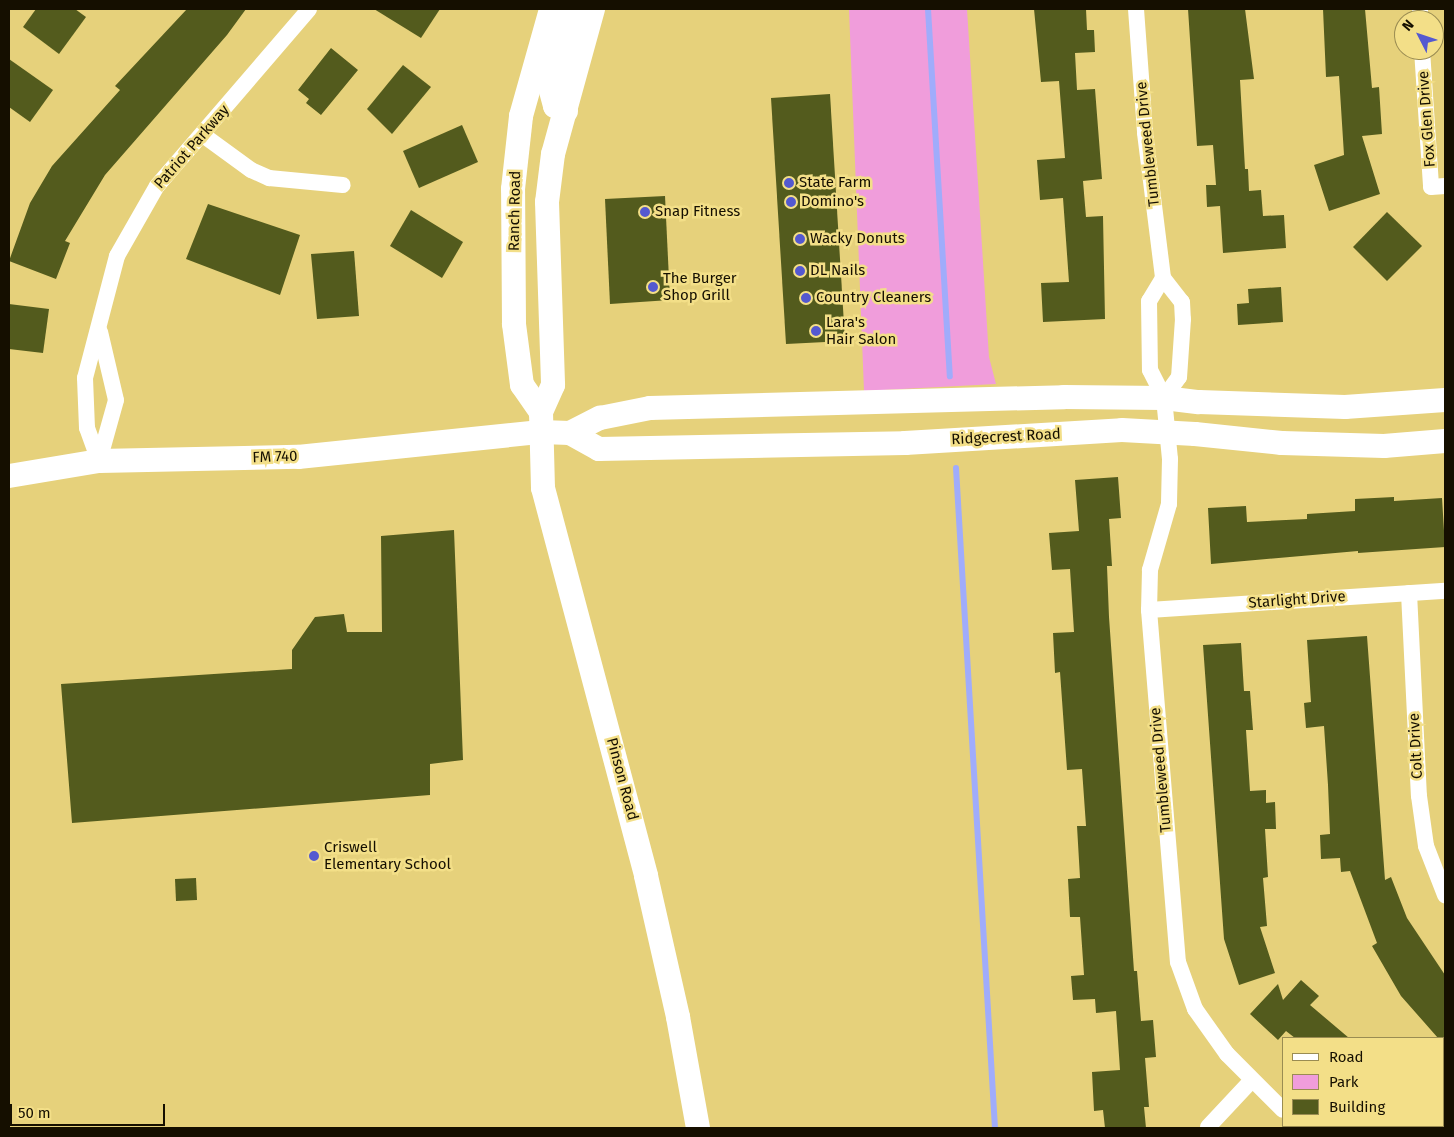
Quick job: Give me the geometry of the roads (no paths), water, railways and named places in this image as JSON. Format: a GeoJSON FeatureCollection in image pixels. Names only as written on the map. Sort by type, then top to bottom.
{"type":"FeatureCollection","features":[{"type":"Feature","properties":{"kind":"main road","name":"Ranch Road"},"geometry":{"type":"LineString","coordinates":[[541,422],[522,385],[514,324],[513,189],[521,116],[551,9]]}},
{"type":"Feature","properties":{"kind":"main road"},"geometry":{"type":"LineString","coordinates":[[566,111],[555,106],[549,83],[570,9]]}},
{"type":"Feature","properties":{"kind":"main road"},"geometry":{"type":"LineString","coordinates":[[541,422],[553,385],[547,202],[553,154],[593,9]]}},
{"type":"Feature","properties":{"kind":"main road","name":"Ridgecrest Road"},"geometry":{"type":"LineString","coordinates":[[570,433],[600,418],[650,408],[1164,398],[1199,402],[1345,408],[1445,400]]}},
{"type":"Feature","properties":{"kind":"main road","name":"Ridgecrest Road"},"geometry":{"type":"LineString","coordinates":[[541,422],[570,433],[599,449],[905,443],[1122,430],[1167,432],[1282,443],[1384,446],[1445,441]]}},
{"type":"Feature","properties":{"kind":"main road","name":"FM 740"},"geometry":{"type":"LineString","coordinates":[[9,476],[99,461],[298,457],[541,422]]}},
{"type":"Feature","properties":{"kind":"main road","name":"Pinson Road"},"geometry":{"type":"LineString","coordinates":[[541,422],[543,488],[646,876],[678,1017],[698,1128]]}},
{"type":"Feature","properties":{"kind":"street","name":"Patriot Parkway"},"geometry":{"type":"LineString","coordinates":[[99,461],[87,428],[85,406],[90,353],[100,332],[117,256],[157,186],[203,135],[309,9]]}},
{"type":"Feature","properties":{"kind":"street","name":"Tumbleweed Drive"},"geometry":{"type":"LineString","coordinates":[[1136,9],[1144,133],[1163,278],[1149,302],[1150,363],[1151,377],[1164,398],[1169,504],[1150,570],[1149,610],[1178,962],[1195,1009],[1226,1054],[1282,1109]]}},
{"type":"Feature","properties":{"kind":"street","name":"Fox Glen Drive"},"geometry":{"type":"LineString","coordinates":[[1423,60],[1438,187]]}},
{"type":"Feature","properties":{"kind":"street"},"geometry":{"type":"LineString","coordinates":[[203,135],[251,170],[269,178],[343,185]]}},
{"type":"Feature","properties":{"kind":"street"},"geometry":{"type":"LineString","coordinates":[[1163,278],[1182,302],[1183,319],[1179,377],[1164,398]]}},
{"type":"Feature","properties":{"kind":"street","name":"Patriot Parkway"},"geometry":{"type":"LineString","coordinates":[[99,461],[116,400],[100,332]]}},
{"type":"Feature","properties":{"kind":"street","name":"Starlight Drive"},"geometry":{"type":"LineString","coordinates":[[1149,610],[1445,590]]}},
{"type":"Feature","properties":{"kind":"street","name":"Colt Drive"},"geometry":{"type":"LineString","coordinates":[[1409,593],[1419,796],[1426,846],[1445,895]]}},
{"type":"Feature","properties":{"kind":"street"},"geometry":{"type":"LineString","coordinates":[[1208,1127],[1252,1080]]}},
{"type":"Feature","properties":{"kind":"waterway"},"geometry":{"type":"LineString","coordinates":[[928,9],[950,376]]}},
{"type":"Feature","properties":{"kind":"waterway"},"geometry":{"type":"LineString","coordinates":[[956,468],[995,1128]]}},
{"type":"Feature","properties":{"kind":"place","name":"State Farm"},"geometry":{"type":"Point","coordinates":[789,183]}},
{"type":"Feature","properties":{"kind":"place","name":"Domino's"},"geometry":{"type":"Point","coordinates":[791,202]}},
{"type":"Feature","properties":{"kind":"place","name":"Snap Fitness"},"geometry":{"type":"Point","coordinates":[645,212]}},
{"type":"Feature","properties":{"kind":"place","name":"Wacky Donuts"},"geometry":{"type":"Point","coordinates":[800,239]}},
{"type":"Feature","properties":{"kind":"place","name":"DL Nails"},"geometry":{"type":"Point","coordinates":[800,271]}},
{"type":"Feature","properties":{"kind":"place","name":"The Burger Shop Grill"},"geometry":{"type":"Point","coordinates":[653,287]}},
{"type":"Feature","properties":{"kind":"place","name":"Country Cleaners"},"geometry":{"type":"Point","coordinates":[806,298]}},
{"type":"Feature","properties":{"kind":"place","name":"Lara's Hair Salon"},"geometry":{"type":"Point","coordinates":[816,331]}},
{"type":"Feature","properties":{"kind":"place","name":"Criswell Elementary School"},"geometry":{"type":"Point","coordinates":[314,856]}}]}
